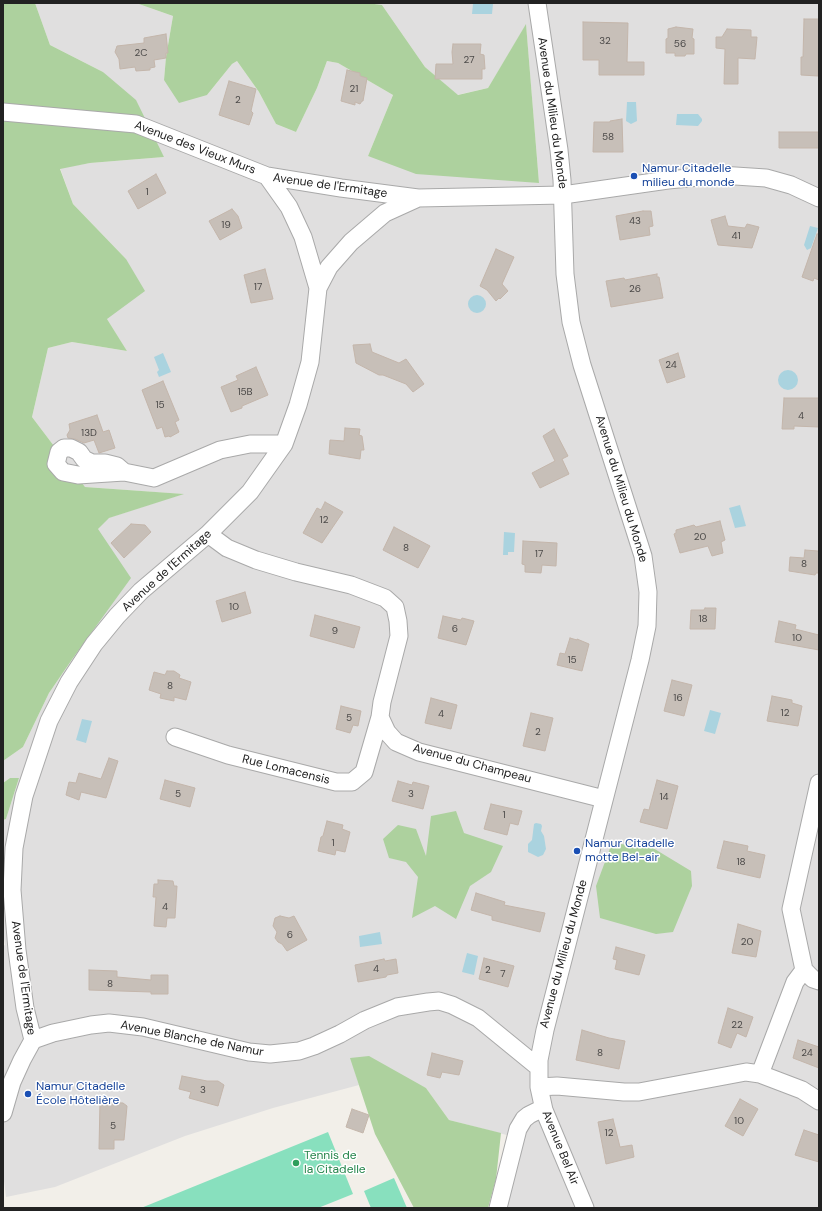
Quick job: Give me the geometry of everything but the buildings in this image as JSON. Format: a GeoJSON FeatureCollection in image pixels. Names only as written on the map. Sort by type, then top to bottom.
{"type":"FeatureCollection","features":[{"type":"Feature","properties":{"kind":"street","name":"Avenue du Milieu du Monde"},"geometry":{"type":"LineString","coordinates":[[537,3],[558,143],[563,195],[565,274],[573,330],[582,365],[643,556],[648,592],[647,621],[642,653],[541,1043],[538,1067],[539,1087]]}},
{"type":"Feature","properties":{"kind":"street","name":"Avenue des Vieux Murs"},"geometry":{"type":"LineString","coordinates":[[3,112],[136,124],[267,176]]}},
{"type":"Feature","properties":{"kind":"street","name":"Avenue de l'Ermitage"},"geometry":{"type":"LineString","coordinates":[[267,176],[418,198],[563,195],[668,180],[720,175],[766,178],[791,185],[819,198]]}},
{"type":"Feature","properties":{"kind":"street","name":"Avenue de l'Ermitage"},"geometry":{"type":"LineString","coordinates":[[267,176],[289,207],[303,237],[318,288]]}},
{"type":"Feature","properties":{"kind":"street","name":"Avenue de l'Ermitage"},"geometry":{"type":"LineString","coordinates":[[3,1113],[12,1082],[33,1040],[25,1008],[17,950],[12,890],[14,848],[24,796],[49,721],[69,682],[94,644],[117,616],[141,591],[208,534],[250,492],[284,444],[298,405],[310,362],[318,288],[329,267],[352,242],[385,213],[418,198]]}},
{"type":"Feature","properties":{"kind":"street"},"geometry":{"type":"LineString","coordinates":[[124,472],[154,478],[220,450],[250,444],[284,444]]}},
{"type":"Feature","properties":{"kind":"street"},"geometry":{"type":"LineString","coordinates":[[208,534],[227,548],[256,560],[296,572],[351,585],[385,598],[395,607],[399,636],[382,702],[380,717]]}},
{"type":"Feature","properties":{"kind":"street","name":"Avenue du Champeau"},"geometry":{"type":"LineString","coordinates":[[380,717],[387,732],[396,742],[419,752],[604,799]]}},
{"type":"Feature","properties":{"kind":"street","name":"Rue Lomacensis"},"geometry":{"type":"LineString","coordinates":[[175,737],[228,755],[336,782],[352,782],[364,772],[380,717]]}},
{"type":"Feature","properties":{"kind":"street"},"geometry":{"type":"LineString","coordinates":[[819,783],[791,909],[804,970],[812,979],[819,981]]}},
{"type":"Feature","properties":{"kind":"street"},"geometry":{"type":"LineString","coordinates":[[760,1074],[795,982],[804,970]]}},
{"type":"Feature","properties":{"kind":"street","name":"Avenue Blanche de Namur"},"geometry":{"type":"LineString","coordinates":[[33,1040],[60,1032],[109,1023],[142,1028],[249,1052],[270,1054],[299,1051],[314,1046],[365,1020],[397,1007],[439,1001],[452,1005],[478,1018],[538,1067]]}},
{"type":"Feature","properties":{"kind":"street"},"geometry":{"type":"LineString","coordinates":[[539,1087],[557,1086],[640,1092],[746,1072],[760,1074],[802,1090],[819,1101]]}},
{"type":"Feature","properties":{"kind":"street","name":"Avenue Bel Air"},"geometry":{"type":"LineString","coordinates":[[539,1087],[543,1108],[585,1208]]}},
{"type":"Feature","properties":{"kind":"street"},"geometry":{"type":"LineString","coordinates":[[498,1208],[518,1129],[529,1114],[543,1108]]}},
{"type":"Feature","properties":{"kind":"shaded area"},"geometry":{"type":"Polygon","coordinates":[[[35,3],[136,3],[173,16],[166,57],[164,80],[207,95],[232,64],[237,61],[259,92],[276,124],[296,132],[317,88],[327,61],[338,63],[393,95],[368,156],[539,183],[526,25],[488,88],[457,95],[425,67],[382,5],[367,3],[819,3],[819,1208],[503,1208],[522,1139],[449,1120],[426,1088],[351,1058],[359,1085],[273,1108],[185,1136],[55,1187],[6,1197],[3,1173],[3,946],[5,945],[3,932],[3,820],[6,819],[19,778],[10,778],[3,783],[3,761],[23,747],[49,693],[73,658],[98,529],[108,518],[182,494],[85,487],[32,417],[48,348],[72,342],[127,351],[107,319],[126,259],[73,204],[60,168],[90,163],[164,157],[103,72],[50,45],[35,3]]]}},
{"type":"Feature","properties":{"kind":"green space"},"geometry":{"type":"Polygon","coordinates":[[[3,3],[35,3],[50,45],[103,72],[136,100],[164,157],[90,163],[60,169],[73,204],[126,259],[145,291],[107,319],[127,351],[72,342],[48,348],[32,417],[85,487],[184,494],[109,518],[98,529],[131,578],[49,693],[23,747],[3,761],[3,3]]]}},
{"type":"Feature","properties":{"kind":"green space"},"geometry":{"type":"Polygon","coordinates":[[[136,3],[367,3],[382,5],[425,67],[458,95],[488,88],[526,24],[539,183],[416,174],[368,156],[393,95],[338,63],[327,61],[317,88],[296,132],[276,124],[259,92],[237,61],[232,64],[207,95],[179,103],[164,80],[166,57],[173,16],[136,3]]]}},
{"type":"Feature","properties":{"kind":"green space"},"geometry":{"type":"Polygon","coordinates":[[[10,778],[19,778],[6,819],[3,820],[3,783],[10,778]]]}},
{"type":"Feature","properties":{"kind":"green space"},"geometry":{"type":"Polygon","coordinates":[[[456,811],[464,833],[503,846],[491,872],[470,886],[456,919],[435,906],[412,918],[418,877],[406,862],[389,858],[383,839],[398,825],[416,829],[426,856],[431,816],[456,811]]]}},
{"type":"Feature","properties":{"kind":"green space"},"geometry":{"type":"Polygon","coordinates":[[[612,843],[653,848],[691,871],[692,886],[673,932],[656,934],[600,918],[596,886],[612,843]]]}},
{"type":"Feature","properties":{"kind":"green space"},"geometry":{"type":"Polygon","coordinates":[[[369,1056],[426,1088],[449,1120],[501,1133],[496,1179],[488,1208],[414,1208],[375,1134],[350,1058],[369,1056]]]}},
{"type":"Feature","properties":{"kind":"green space","name":"Tennis de la Citadelle"},"geometry":{"type":"Polygon","coordinates":[[[328,1132],[353,1194],[318,1208],[141,1208],[328,1132]]]}},
{"type":"Feature","properties":{"kind":"green space","name":"Tennis de la Citadelle"},"geometry":{"type":"Polygon","coordinates":[[[394,1178],[407,1208],[371,1208],[364,1191],[394,1178]]]}},
{"type":"Feature","properties":{"kind":"water"},"geometry":{"type":"Polygon","coordinates":[[[473,4],[493,4],[492,14],[472,14],[473,4]]]}},
{"type":"Feature","properties":{"kind":"water"},"geometry":{"type":"Polygon","coordinates":[[[627,102],[636,102],[637,121],[631,124],[626,121],[627,102]]]}},
{"type":"Feature","properties":{"kind":"water"},"geometry":{"type":"Polygon","coordinates":[[[677,114],[698,114],[702,121],[698,126],[676,125],[677,114]]]}},
{"type":"Feature","properties":{"kind":"water"},"geometry":{"type":"Polygon","coordinates":[[[810,226],[818,228],[811,248],[807,250],[804,245],[810,226]]]}},
{"type":"Feature","properties":{"kind":"water"},"geometry":{"type":"Polygon","coordinates":[[[477,295],[483,298],[486,304],[483,310],[477,313],[471,310],[468,304],[471,298],[477,295]]]}},
{"type":"Feature","properties":{"kind":"water"},"geometry":{"type":"Polygon","coordinates":[[[163,353],[171,372],[159,377],[157,372],[159,370],[154,357],[163,353]]]}},
{"type":"Feature","properties":{"kind":"water"},"geometry":{"type":"Polygon","coordinates":[[[788,370],[795,373],[798,380],[795,387],[788,390],[781,387],[778,380],[781,373],[788,370]]]}},
{"type":"Feature","properties":{"kind":"water"},"geometry":{"type":"Polygon","coordinates":[[[740,505],[746,526],[735,528],[729,508],[740,505]]]}},
{"type":"Feature","properties":{"kind":"water"},"geometry":{"type":"Polygon","coordinates":[[[504,532],[515,533],[514,552],[508,552],[508,555],[503,555],[504,532]]]}},
{"type":"Feature","properties":{"kind":"water"},"geometry":{"type":"Polygon","coordinates":[[[710,710],[721,713],[715,734],[704,731],[710,710]]]}},
{"type":"Feature","properties":{"kind":"water"},"geometry":{"type":"Polygon","coordinates":[[[82,719],[92,721],[86,743],[76,740],[82,719]]]}},
{"type":"Feature","properties":{"kind":"water"},"geometry":{"type":"Polygon","coordinates":[[[534,824],[541,824],[542,826],[541,831],[544,836],[546,849],[543,855],[538,857],[528,852],[528,844],[532,840],[534,824]]]}},
{"type":"Feature","properties":{"kind":"water"},"geometry":{"type":"Polygon","coordinates":[[[380,932],[382,944],[360,947],[359,936],[380,932]]]}},
{"type":"Feature","properties":{"kind":"water"},"geometry":{"type":"Polygon","coordinates":[[[467,953],[478,956],[474,975],[462,972],[467,953]]]}},
{"type":"Feature","properties":{"kind":"place","name":"Namur Citadelle milieu du monde"},"geometry":{"type":"Point","coordinates":[634,176]}},
{"type":"Feature","properties":{"kind":"place","name":"Namur Citadelle motte Bel-air"},"geometry":{"type":"Point","coordinates":[577,851]}},
{"type":"Feature","properties":{"kind":"place","name":"Namur Citadelle École Hôtelière"},"geometry":{"type":"Point","coordinates":[28,1094]}},
{"type":"Feature","properties":{"kind":"place","name":"Tennis de la Citadelle"},"geometry":{"type":"Point","coordinates":[296,1163]}}]}
